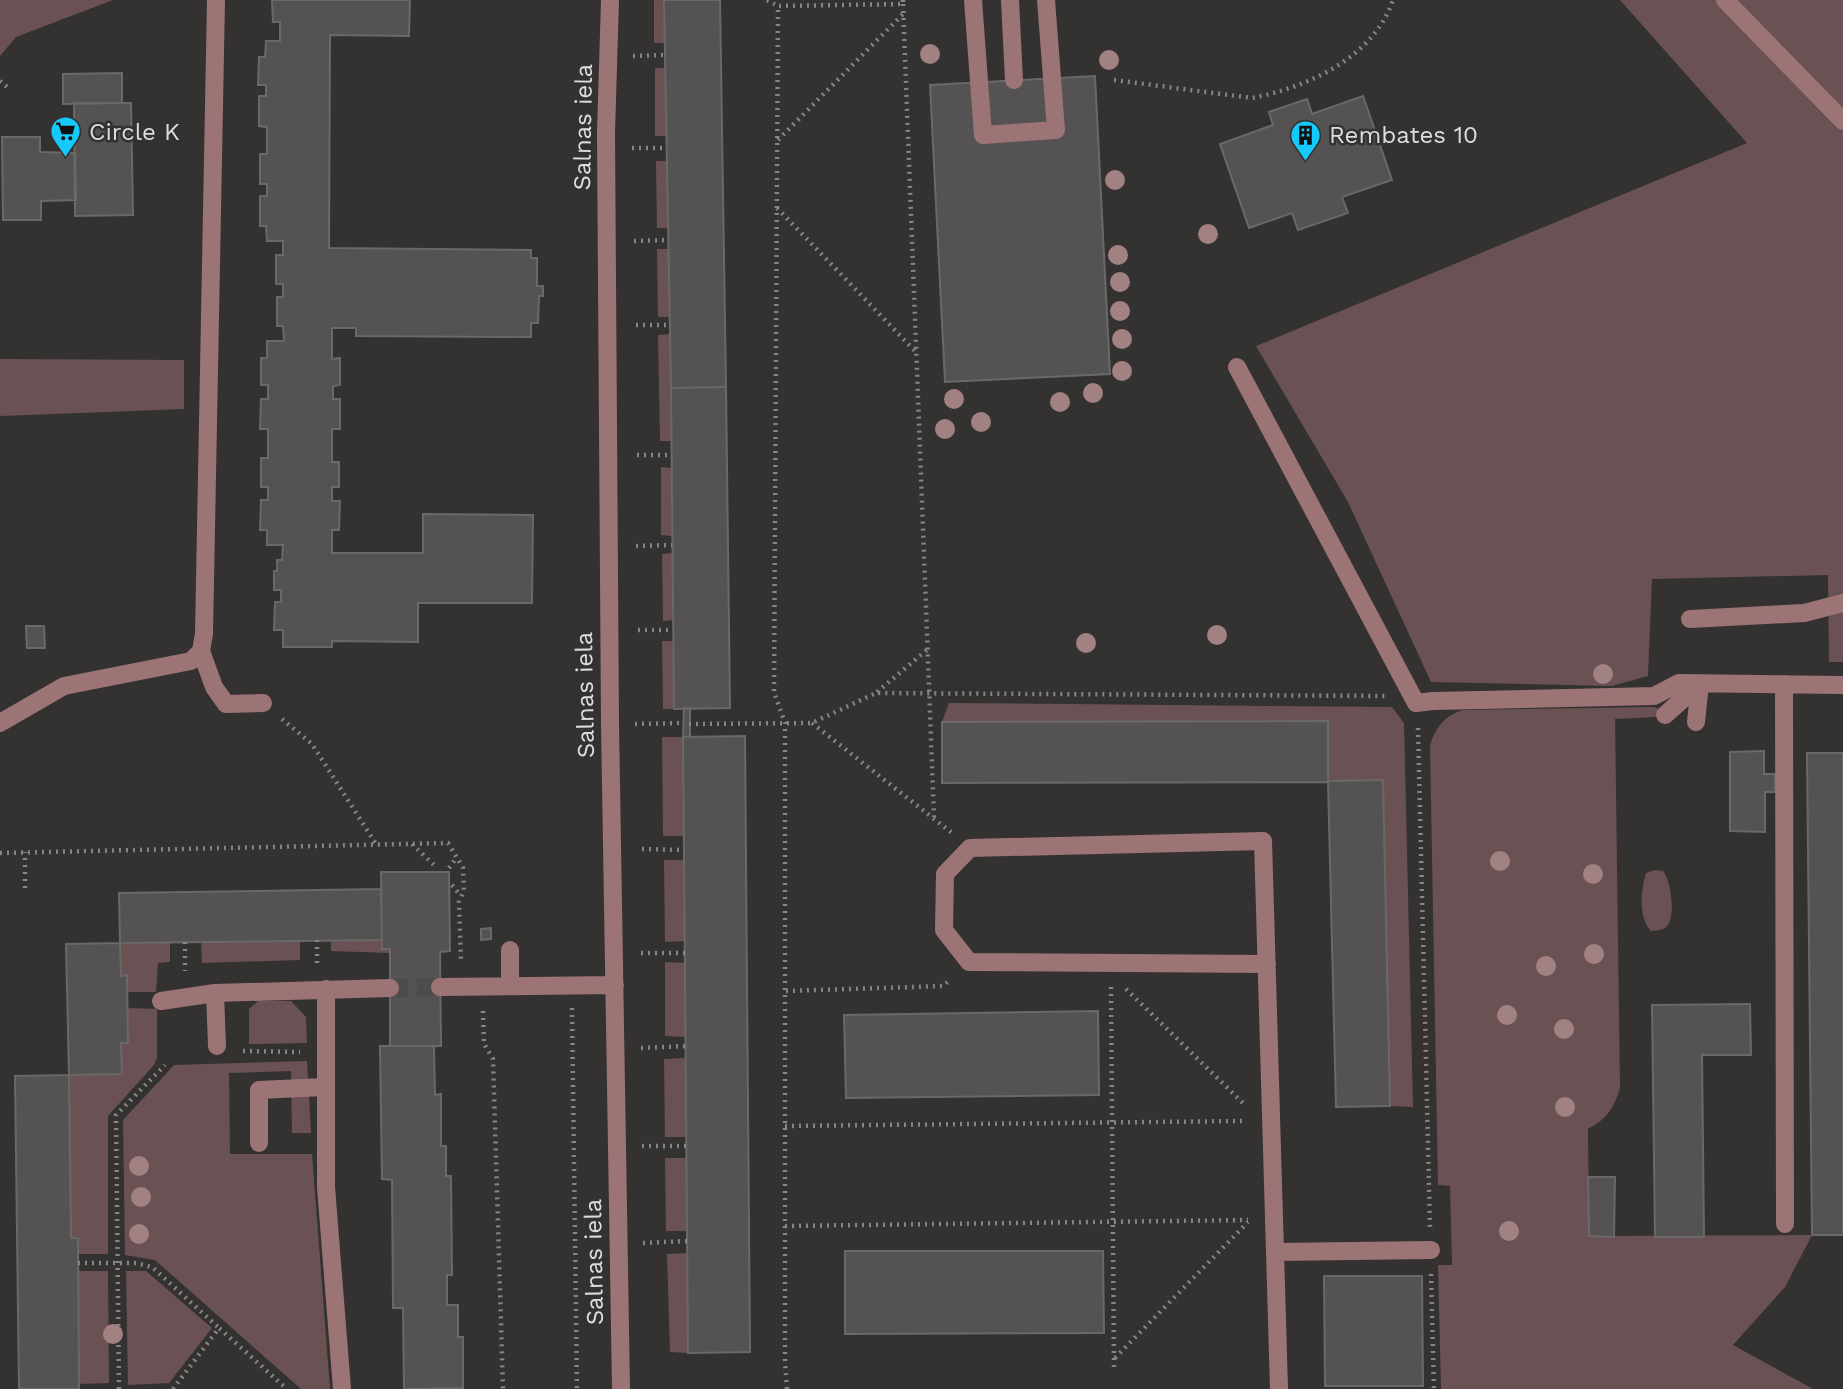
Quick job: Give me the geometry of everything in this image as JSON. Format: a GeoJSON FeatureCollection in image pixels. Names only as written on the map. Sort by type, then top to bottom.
{"type":"FeatureCollection","features":[{"type":"Feature","properties":{"kind":"street"},"geometry":{"type":"LineString","coordinates":[[216,0],[205,620],[201,651],[214,687],[226,704],[263,703]]}},
{"type":"Feature","properties":{"kind":"street","name":"Salnas iela"},"geometry":{"type":"LineString","coordinates":[[610,0],[606,132],[610,723],[621,1389]]}},
{"type":"Feature","properties":{"kind":"street"},"geometry":{"type":"LineString","coordinates":[[973,0],[984,135],[1056,130],[1046,0]]}},
{"type":"Feature","properties":{"kind":"street"},"geometry":{"type":"LineString","coordinates":[[1010,0],[1014,80]]}},
{"type":"Feature","properties":{"kind":"street"},"geometry":{"type":"LineString","coordinates":[[1725,0],[1843,121]]}},
{"type":"Feature","properties":{"kind":"street"},"geometry":{"type":"LineString","coordinates":[[1237,367],[1416,703],[1654,696],[1679,683],[1843,685]]}},
{"type":"Feature","properties":{"kind":"street"},"geometry":{"type":"LineString","coordinates":[[1690,619],[1804,613],[1843,603]]}},
{"type":"Feature","properties":{"kind":"street"},"geometry":{"type":"LineString","coordinates":[[0,723],[65,687],[191,661],[201,651]]}},
{"type":"Feature","properties":{"kind":"street"},"geometry":{"type":"LineString","coordinates":[[1665,715],[1700,684]]}},
{"type":"Feature","properties":{"kind":"street"},"geometry":{"type":"LineString","coordinates":[[1696,722],[1700,684]]}},
{"type":"Feature","properties":{"kind":"street"},"geometry":{"type":"LineString","coordinates":[[1784,684],[1785,1224]]}},
{"type":"Feature","properties":{"kind":"street"},"geometry":{"type":"LineString","coordinates":[[1267,964],[969,962],[944,930],[945,874],[970,848],[1263,841],[1267,964],[1279,1389]]}},
{"type":"Feature","properties":{"kind":"street"},"geometry":{"type":"LineString","coordinates":[[510,950],[510,986]]}},
{"type":"Feature","properties":{"kind":"street"},"geometry":{"type":"LineString","coordinates":[[440,987],[615,985]]}},
{"type":"Feature","properties":{"kind":"street"},"geometry":{"type":"LineString","coordinates":[[162,1001],[215,993],[390,988]]}},
{"type":"Feature","properties":{"kind":"street"},"geometry":{"type":"LineString","coordinates":[[326,989],[326,1199],[342,1389]]}},
{"type":"Feature","properties":{"kind":"street"},"geometry":{"type":"LineString","coordinates":[[215,993],[217,1046]]}},
{"type":"Feature","properties":{"kind":"street"},"geometry":{"type":"LineString","coordinates":[[260,1143],[259,1090],[324,1087]]}},
{"type":"Feature","properties":{"kind":"street"},"geometry":{"type":"LineString","coordinates":[[1275,1252],[1431,1250]]}},
{"type":"Feature","properties":{"kind":"path"},"geometry":{"type":"LineString","coordinates":[[766,0],[778,6],[903,2],[934,817]]}},
{"type":"Feature","properties":{"kind":"path"},"geometry":{"type":"LineString","coordinates":[[1114,80],[1252,98],[1270,94],[1343,63],[1375,34],[1393,0]]}},
{"type":"Feature","properties":{"kind":"path"},"geometry":{"type":"LineString","coordinates":[[778,6],[774,692],[785,723],[787,1389]]}},
{"type":"Feature","properties":{"kind":"path"},"geometry":{"type":"LineString","coordinates":[[778,141],[904,13]]}},
{"type":"Feature","properties":{"kind":"path"},"geometry":{"type":"LineString","coordinates":[[632,56],[665,55]]}},
{"type":"Feature","properties":{"kind":"path"},"geometry":{"type":"LineString","coordinates":[[0,81],[7,87]]}},
{"type":"Feature","properties":{"kind":"path"},"geometry":{"type":"LineString","coordinates":[[632,148],[667,148]]}},
{"type":"Feature","properties":{"kind":"path"},"geometry":{"type":"LineString","coordinates":[[777,208],[917,352]]}},
{"type":"Feature","properties":{"kind":"path"},"geometry":{"type":"LineString","coordinates":[[634,241],[668,240]]}},
{"type":"Feature","properties":{"kind":"path"},"geometry":{"type":"LineString","coordinates":[[636,325],[669,325]]}},
{"type":"Feature","properties":{"kind":"path"},"geometry":{"type":"LineString","coordinates":[[637,455],[671,455]]}},
{"type":"Feature","properties":{"kind":"path"},"geometry":{"type":"LineString","coordinates":[[636,546],[672,545]]}},
{"type":"Feature","properties":{"kind":"path"},"geometry":{"type":"LineString","coordinates":[[638,630],[673,630]]}},
{"type":"Feature","properties":{"kind":"path"},"geometry":{"type":"LineString","coordinates":[[876,693],[928,649]]}},
{"type":"Feature","properties":{"kind":"path"},"geometry":{"type":"LineString","coordinates":[[263,703],[312,744],[376,844]]}},
{"type":"Feature","properties":{"kind":"path"},"geometry":{"type":"LineString","coordinates":[[610,723],[683,723]]}},
{"type":"Feature","properties":{"kind":"path"},"geometry":{"type":"LineString","coordinates":[[812,723],[970,848]]}},
{"type":"Feature","properties":{"kind":"path"},"geometry":{"type":"LineString","coordinates":[[0,853],[448,843],[463,868],[464,890],[459,902],[461,961]]}},
{"type":"Feature","properties":{"kind":"path"},"geometry":{"type":"LineString","coordinates":[[411,844],[435,866]]}},
{"type":"Feature","properties":{"kind":"path"},"geometry":{"type":"LineString","coordinates":[[642,849],[684,850]]}},
{"type":"Feature","properties":{"kind":"path"},"geometry":{"type":"LineString","coordinates":[[25,852],[25,888]]}},
{"type":"Feature","properties":{"kind":"path"},"geometry":{"type":"LineString","coordinates":[[449,868],[458,856]]}},
{"type":"Feature","properties":{"kind":"path"},"geometry":{"type":"LineString","coordinates":[[452,885],[461,896]]}},
{"type":"Feature","properties":{"kind":"path"},"geometry":{"type":"LineString","coordinates":[[317,940],[317,969]]}},
{"type":"Feature","properties":{"kind":"path"},"geometry":{"type":"LineString","coordinates":[[185,942],[185,971]]}},
{"type":"Feature","properties":{"kind":"path"},"geometry":{"type":"LineString","coordinates":[[641,953],[685,953]]}},
{"type":"Feature","properties":{"kind":"path"},"geometry":{"type":"LineString","coordinates":[[786,991],[943,986],[969,962]]}},
{"type":"Feature","properties":{"kind":"path"},"geometry":{"type":"LineString","coordinates":[[1110,963],[1114,1367]]}},
{"type":"Feature","properties":{"kind":"path"},"geometry":{"type":"LineString","coordinates":[[485,986],[482,1009],[484,1044],[493,1059],[503,1389]]}},
{"type":"Feature","properties":{"kind":"path"},"geometry":{"type":"LineString","coordinates":[[572,986],[577,1389]]}},
{"type":"Feature","properties":{"kind":"path"},"geometry":{"type":"LineString","coordinates":[[1124,987],[1253,1113]]}},
{"type":"Feature","properties":{"kind":"path"},"geometry":{"type":"LineString","coordinates":[[217,1046],[247,1052],[326,1052]]}},
{"type":"Feature","properties":{"kind":"path"},"geometry":{"type":"LineString","coordinates":[[640,1049],[686,1046]]}},
{"type":"Feature","properties":{"kind":"path"},"geometry":{"type":"LineString","coordinates":[[119,1389],[116,1115],[164,1065]]}},
{"type":"Feature","properties":{"kind":"path"},"geometry":{"type":"LineString","coordinates":[[785,1126],[1253,1121]]}},
{"type":"Feature","properties":{"kind":"path"},"geometry":{"type":"LineString","coordinates":[[642,1146],[687,1146]]}},
{"type":"Feature","properties":{"kind":"path"},"geometry":{"type":"LineString","coordinates":[[1114,1359],[1250,1220]]}},
{"type":"Feature","properties":{"kind":"path"},"geometry":{"type":"LineString","coordinates":[[785,1226],[1256,1220]]}},
{"type":"Feature","properties":{"kind":"path"},"geometry":{"type":"LineString","coordinates":[[642,1243],[688,1241]]}},
{"type":"Feature","properties":{"kind":"path"},"geometry":{"type":"LineString","coordinates":[[78,1263],[118,1263],[152,1267],[287,1389]]}},
{"type":"Feature","properties":{"kind":"path"},"geometry":{"type":"LineString","coordinates":[[173,1389],[219,1328]]}},
{"type":"Feature","properties":{"kind":"shaded area"},"geometry":{"type":"Polygon","coordinates":[[[0,0],[113,0],[16,37],[0,56],[0,0]]]}},
{"type":"Feature","properties":{"kind":"shaded area"},"geometry":{"type":"Polygon","coordinates":[[[654,0],[664,0],[665,43],[654,43],[654,0]]]}},
{"type":"Feature","properties":{"kind":"shaded area"},"geometry":{"type":"Polygon","coordinates":[[[1620,0],[1843,0],[1843,662],[1829,662],[1828,575],[1652,579],[1648,676],[1612,686],[1431,682],[1348,502],[1256,346],[1747,143],[1620,0]]]}},
{"type":"Feature","properties":{"kind":"shaded area"},"geometry":{"type":"Polygon","coordinates":[[[655,68],[666,68],[666,136],[655,136],[655,68]]]}},
{"type":"Feature","properties":{"kind":"shaded area"},"geometry":{"type":"Polygon","coordinates":[[[656,161],[667,161],[668,228],[657,228],[656,161]]]}},
{"type":"Feature","properties":{"kind":"shaded area"},"geometry":{"type":"Polygon","coordinates":[[[657,249],[668,249],[670,317],[658,317],[657,249]]]}},
{"type":"Feature","properties":{"kind":"shaded area"},"geometry":{"type":"Polygon","coordinates":[[[670,334],[671,441],[660,441],[658,335],[670,334]]]}},
{"type":"Feature","properties":{"kind":"shaded area"},"geometry":{"type":"Polygon","coordinates":[[[0,359],[184,360],[184,409],[0,416],[0,359]]]}},
{"type":"Feature","properties":{"kind":"shaded area"},"geometry":{"type":"Polygon","coordinates":[[[661,467],[671,468],[672,536],[661,535],[661,467]]]}},
{"type":"Feature","properties":{"kind":"shaded area"},"geometry":{"type":"Polygon","coordinates":[[[672,553],[673,620],[663,621],[662,554],[672,553]]]}},
{"type":"Feature","properties":{"kind":"shaded area"},"geometry":{"type":"Polygon","coordinates":[[[662,641],[673,641],[674,709],[663,709],[662,641]]]}},
{"type":"Feature","properties":{"kind":"shaded area"},"geometry":{"type":"Polygon","coordinates":[[[949,703],[1392,707],[1404,723],[1413,1107],[1390,1106],[1383,780],[1328,781],[1328,721],[942,722],[949,703]]]}},
{"type":"Feature","properties":{"kind":"shaded area"},"geometry":{"type":"Polygon","coordinates":[[[1655,707],[1661,711],[1655,717],[1615,719],[1620,1088],[1609,1112],[1588,1129],[1589,1236],[1812,1235],[1785,1287],[1733,1345],[1813,1389],[1441,1389],[1438,1265],[1452,1265],[1450,1186],[1438,1185],[1430,745],[1442,723],[1463,710],[1655,707]]]}},
{"type":"Feature","properties":{"kind":"shaded area"},"geometry":{"type":"Polygon","coordinates":[[[662,737],[683,737],[684,836],[663,836],[662,737]]]}},
{"type":"Feature","properties":{"kind":"shaded area"},"geometry":{"type":"Polygon","coordinates":[[[664,860],[684,860],[685,941],[665,942],[664,860]]]}},
{"type":"Feature","properties":{"kind":"shaded area"},"geometry":{"type":"Polygon","coordinates":[[[1663,871],[1666,876],[1671,914],[1665,928],[1651,931],[1642,911],[1642,895],[1646,873],[1663,871]]]}},
{"type":"Feature","properties":{"kind":"shaded area"},"geometry":{"type":"Polygon","coordinates":[[[331,940],[382,940],[382,949],[390,949],[390,953],[331,951],[331,940]]]}},
{"type":"Feature","properties":{"kind":"shaded area"},"geometry":{"type":"Polygon","coordinates":[[[300,941],[300,960],[202,963],[201,942],[300,941]]]}},
{"type":"Feature","properties":{"kind":"shaded area"},"geometry":{"type":"Polygon","coordinates":[[[170,942],[170,962],[158,963],[156,992],[127,992],[127,976],[121,976],[120,943],[170,942]]]}},
{"type":"Feature","properties":{"kind":"shaded area"},"geometry":{"type":"Polygon","coordinates":[[[665,962],[686,963],[686,1037],[665,1036],[665,962]]]}},
{"type":"Feature","properties":{"kind":"shaded area"},"geometry":{"type":"Polygon","coordinates":[[[258,1001],[291,1001],[306,1017],[307,1043],[249,1044],[249,1009],[258,1001]]]}},
{"type":"Feature","properties":{"kind":"shaded area"},"geometry":{"type":"Polygon","coordinates":[[[127,1008],[157,1009],[157,1058],[154,1065],[108,1116],[108,1254],[78,1254],[71,1238],[69,1075],[122,1074],[121,1043],[128,1042],[127,1008]]]}},
{"type":"Feature","properties":{"kind":"shaded area"},"geometry":{"type":"Polygon","coordinates":[[[686,1058],[687,1137],[665,1137],[664,1059],[686,1058]]]}},
{"type":"Feature","properties":{"kind":"shaded area"},"geometry":{"type":"Polygon","coordinates":[[[307,1061],[311,1133],[292,1133],[291,1071],[229,1073],[230,1154],[312,1154],[330,1389],[301,1389],[155,1260],[125,1255],[123,1120],[174,1065],[307,1061]]]}},
{"type":"Feature","properties":{"kind":"shaded area"},"geometry":{"type":"Polygon","coordinates":[[[665,1158],[687,1158],[688,1231],[666,1231],[665,1158]]]}},
{"type":"Feature","properties":{"kind":"shaded area"},"geometry":{"type":"Polygon","coordinates":[[[688,1253],[688,1353],[670,1352],[667,1254],[688,1253]]]}},
{"type":"Feature","properties":{"kind":"shaded area"},"geometry":{"type":"Polygon","coordinates":[[[78,1271],[108,1271],[109,1383],[79,1384],[78,1271]]]}},
{"type":"Feature","properties":{"kind":"shaded area"},"geometry":{"type":"Polygon","coordinates":[[[126,1271],[146,1271],[212,1328],[169,1383],[128,1385],[126,1271]]]}},
{"type":"Feature","properties":{"kind":"building"},"geometry":{"type":"Polygon","coordinates":[[[272,0],[410,0],[409,36],[330,35],[329,248],[531,250],[531,258],[537,258],[537,286],[543,286],[543,296],[539,296],[538,323],[531,323],[531,337],[356,336],[356,328],[332,328],[332,359],[340,358],[340,385],[333,386],[333,399],[340,399],[340,429],[332,429],[332,462],[339,462],[339,487],[332,487],[332,501],[340,501],[339,530],[332,530],[332,553],[423,553],[423,514],[533,515],[532,603],[418,603],[418,642],[332,641],[332,647],[283,647],[283,630],[274,630],[275,602],[281,602],[281,590],[274,590],[274,571],[277,571],[277,560],[282,560],[283,545],[267,545],[267,530],[260,530],[261,500],[268,500],[268,487],[261,487],[261,458],[268,458],[268,429],[260,429],[261,399],[268,399],[268,385],[261,385],[261,358],[267,358],[267,341],[284,341],[283,326],[277,326],[277,297],[283,297],[283,284],[276,284],[276,255],[283,255],[283,241],[267,241],[266,226],[260,226],[260,196],[267,196],[267,184],[260,184],[260,154],[267,154],[267,127],[259,126],[259,96],[266,96],[266,85],[258,85],[259,57],[265,57],[266,41],[280,41],[280,22],[273,22],[272,0]]]}},
{"type":"Feature","properties":{"kind":"building"},"geometry":{"type":"Polygon","coordinates":[[[664,0],[720,0],[726,387],[671,388],[664,0]]]}},
{"type":"Feature","properties":{"kind":"building"},"geometry":{"type":"Polygon","coordinates":[[[122,73],[122,103],[63,104],[63,74],[122,73]]]}},
{"type":"Feature","properties":{"kind":"building"},"geometry":{"type":"Polygon","coordinates":[[[1095,76],[1110,374],[945,382],[930,85],[1095,76]]]}},
{"type":"Feature","properties":{"kind":"building","name":"Rembates 10"},"geometry":{"type":"Polygon","coordinates":[[[1363,96],[1392,180],[1342,197],[1348,213],[1298,230],[1292,213],[1249,228],[1220,144],[1273,125],[1269,112],[1307,99],[1312,114],[1363,96]]]}},
{"type":"Feature","properties":{"kind":"building"},"geometry":{"type":"Polygon","coordinates":[[[74,103],[131,103],[133,215],[75,216],[74,103]]]}},
{"type":"Feature","properties":{"kind":"building"},"geometry":{"type":"Polygon","coordinates":[[[2,137],[40,137],[40,152],[75,153],[76,200],[41,201],[41,220],[3,220],[2,137]]]}},
{"type":"Feature","properties":{"kind":"building"},"geometry":{"type":"Polygon","coordinates":[[[726,387],[730,708],[674,709],[671,388],[726,387]]]}},
{"type":"Feature","properties":{"kind":"building"},"geometry":{"type":"Polygon","coordinates":[[[26,626],[44,626],[45,648],[27,648],[26,626]]]}},
{"type":"Feature","properties":{"kind":"building"},"geometry":{"type":"Polygon","coordinates":[[[684,708],[690,708],[690,737],[683,737],[684,708]]]}},
{"type":"Feature","properties":{"kind":"building"},"geometry":{"type":"Polygon","coordinates":[[[1328,721],[1328,782],[942,783],[942,722],[1328,721]]]}},
{"type":"Feature","properties":{"kind":"building"},"geometry":{"type":"Polygon","coordinates":[[[745,736],[750,1352],[688,1353],[683,737],[745,736]]]}},
{"type":"Feature","properties":{"kind":"building"},"geometry":{"type":"Polygon","coordinates":[[[1764,751],[1764,774],[1775,774],[1775,792],[1765,792],[1765,832],[1730,831],[1730,752],[1764,751]]]}},
{"type":"Feature","properties":{"kind":"building"},"geometry":{"type":"Polygon","coordinates":[[[1807,753],[1843,753],[1843,1235],[1812,1235],[1807,753]]]}},
{"type":"Feature","properties":{"kind":"building"},"geometry":{"type":"Polygon","coordinates":[[[1383,780],[1390,1106],[1336,1107],[1328,781],[1383,780]]]}},
{"type":"Feature","properties":{"kind":"building"},"geometry":{"type":"Polygon","coordinates":[[[381,872],[449,872],[450,951],[440,952],[441,1046],[390,1046],[390,949],[382,949],[381,872]]]}},
{"type":"Feature","properties":{"kind":"building"},"geometry":{"type":"Polygon","coordinates":[[[381,889],[382,940],[120,943],[119,893],[381,889]]]}},
{"type":"Feature","properties":{"kind":"building"},"geometry":{"type":"Polygon","coordinates":[[[491,928],[491,939],[481,940],[481,929],[491,928]]]}},
{"type":"Feature","properties":{"kind":"building"},"geometry":{"type":"Polygon","coordinates":[[[120,943],[121,976],[127,975],[128,1043],[121,1043],[122,1074],[69,1075],[66,944],[120,943]]]}},
{"type":"Feature","properties":{"kind":"building"},"geometry":{"type":"Polygon","coordinates":[[[1750,1004],[1751,1055],[1702,1055],[1704,1237],[1655,1237],[1652,1005],[1750,1004]]]}},
{"type":"Feature","properties":{"kind":"building"},"geometry":{"type":"Polygon","coordinates":[[[1098,1011],[1099,1095],[846,1098],[844,1015],[1098,1011]]]}},
{"type":"Feature","properties":{"kind":"building"},"geometry":{"type":"Polygon","coordinates":[[[380,1046],[434,1046],[435,1095],[441,1094],[441,1146],[446,1146],[446,1176],[451,1176],[452,1275],[447,1275],[447,1305],[458,1305],[458,1337],[463,1337],[463,1388],[404,1389],[403,1308],[393,1308],[392,1180],[382,1179],[380,1046]]]}},
{"type":"Feature","properties":{"kind":"building"},"geometry":{"type":"Polygon","coordinates":[[[69,1075],[71,1238],[78,1238],[79,1389],[19,1389],[15,1076],[69,1075]]]}},
{"type":"Feature","properties":{"kind":"building"},"geometry":{"type":"Polygon","coordinates":[[[1588,1177],[1615,1177],[1614,1237],[1589,1236],[1588,1177]]]}},
{"type":"Feature","properties":{"kind":"building"},"geometry":{"type":"Polygon","coordinates":[[[845,1251],[1103,1251],[1104,1333],[845,1334],[845,1251]]]}},
{"type":"Feature","properties":{"kind":"building"},"geometry":{"type":"Polygon","coordinates":[[[1324,1276],[1422,1276],[1423,1386],[1325,1386],[1324,1276]]]}},
{"type":"Feature","properties":{"kind":"tunnel"},"geometry":{"type":"LineString","coordinates":[[390,988],[440,987]]}},
{"type":"Feature","properties":{"kind":"place","name":"Circle K"},"geometry":{"type":"Point","coordinates":[66,159]}},
{"type":"Feature","properties":{"kind":"place","name":"Rembates 10"},"geometry":{"type":"Point","coordinates":[1306,162]}}]}
